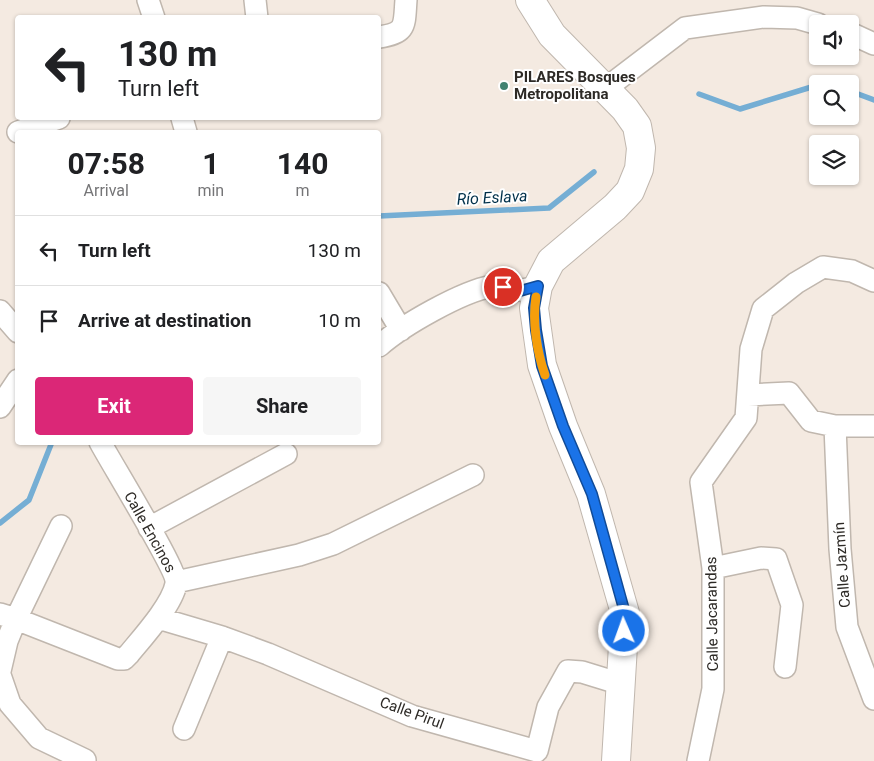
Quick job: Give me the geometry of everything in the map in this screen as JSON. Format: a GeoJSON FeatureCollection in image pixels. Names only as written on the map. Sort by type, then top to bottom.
{"type":"FeatureCollection","features":[{"type":"Feature","properties":{"kind":"street"},"geometry":{"type":"LineString","coordinates":[[148,0],[153,15]]}},
{"type":"Feature","properties":{"kind":"street"},"geometry":{"type":"LineString","coordinates":[[255,0],[257,15]]}},
{"type":"Feature","properties":{"kind":"street"},"geometry":{"type":"LineString","coordinates":[[381,37],[394,35],[402,28],[406,0]]}},
{"type":"Feature","properties":{"kind":"street"},"geometry":{"type":"LineString","coordinates":[[530,0],[552,34],[625,109],[637,126],[641,148],[639,170],[630,190],[615,207],[551,261],[538,286],[534,308],[542,366],[563,426],[592,494],[625,613],[616,761]]}},
{"type":"Feature","properties":{"kind":"street"},"geometry":{"type":"LineString","coordinates":[[605,89],[685,28],[764,17],[797,18],[809,21]]}},
{"type":"Feature","properties":{"kind":"street"},"geometry":{"type":"LineString","coordinates":[[859,37],[874,44]]}},
{"type":"Feature","properties":{"kind":"street"},"geometry":{"type":"LineString","coordinates":[[26,130],[54,120]]}},
{"type":"Feature","properties":{"kind":"street"},"geometry":{"type":"LineString","coordinates":[[0,139],[15,134]]}},
{"type":"Feature","properties":{"kind":"street","name":"Calle Jacarandas"},"geometry":{"type":"LineString","coordinates":[[698,761],[713,689],[713,568],[701,482],[746,418],[751,348],[763,309],[796,283],[823,267],[852,271],[874,281]]}},
{"type":"Feature","properties":{"kind":"street"},"geometry":{"type":"LineString","coordinates":[[381,345],[401,330],[450,302],[492,286],[520,291],[538,286]]}},
{"type":"Feature","properties":{"kind":"street"},"geometry":{"type":"LineString","coordinates":[[381,296],[401,330]]}},
{"type":"Feature","properties":{"kind":"street"},"geometry":{"type":"LineString","coordinates":[[0,311],[15,328]]}},
{"type":"Feature","properties":{"kind":"street"},"geometry":{"type":"LineString","coordinates":[[0,407],[15,384]]}},
{"type":"Feature","properties":{"kind":"street"},"geometry":{"type":"LineString","coordinates":[[748,395],[789,393],[811,421],[835,426],[874,426]]}},
{"type":"Feature","properties":{"kind":"street","name":"Calle Jazmín"},"geometry":{"type":"LineString","coordinates":[[835,426],[840,548],[846,627],[874,699]]}},
{"type":"Feature","properties":{"kind":"street","name":"Calle Encinos"},"geometry":{"type":"LineString","coordinates":[[8,616],[118,659],[124,659],[158,618],[172,593],[176,582],[149,528],[102,445]]}},
{"type":"Feature","properties":{"kind":"street"},"geometry":{"type":"LineString","coordinates":[[149,528],[286,454]]}},
{"type":"Feature","properties":{"kind":"street"},"geometry":{"type":"LineString","coordinates":[[176,582],[299,555],[333,544],[473,475]]}},
{"type":"Feature","properties":{"kind":"street"},"geometry":{"type":"LineString","coordinates":[[0,670],[7,641],[8,616],[61,526]]}},
{"type":"Feature","properties":{"kind":"street"},"geometry":{"type":"LineString","coordinates":[[713,568],[761,558],[776,559],[792,605],[785,667]]}},
{"type":"Feature","properties":{"kind":"street","name":"Calle Pirul"},"geometry":{"type":"LineString","coordinates":[[158,618],[222,637],[303,669],[412,716],[537,751],[548,706],[568,671],[582,672],[621,684]]}},
{"type":"Feature","properties":{"kind":"street"},"geometry":{"type":"LineString","coordinates":[[184,729],[222,637]]}},
{"type":"Feature","properties":{"kind":"street"},"geometry":{"type":"LineString","coordinates":[[0,675],[10,704],[39,738],[85,760]]}},
{"type":"Feature","properties":{"kind":"waterway","name":"Río Eslava"},"geometry":{"type":"LineString","coordinates":[[699,94],[740,109],[809,88]]}},
{"type":"Feature","properties":{"kind":"waterway","name":"Río Eslava"},"geometry":{"type":"LineString","coordinates":[[859,94],[874,100]]}},
{"type":"Feature","properties":{"kind":"waterway","name":"Río Eslava"},"geometry":{"type":"LineString","coordinates":[[381,216],[549,208],[594,172]]}},
{"type":"Feature","properties":{"kind":"waterway","name":"Río Eslava"},"geometry":{"type":"LineString","coordinates":[[0,523],[29,500],[51,445]]}},
{"type":"Feature","properties":{"kind":"slow traffic"},"geometry":{"type":"LineString","coordinates":[[536,297],[534,308],[536,330],[545,375]]}},
{"type":"Feature","properties":{"kind":"place","name":"PILARES Bosques Metropolitana"},"geometry":{"type":"Point","coordinates":[504,86]}},
{"type":"Feature","properties":{"kind":"route"},"geometry":{"type":"LineString","coordinates":[[503,287],[520,291],[538,286],[534,308],[542,366],[563,426],[592,494],[625,613],[624,631]]}}]}
